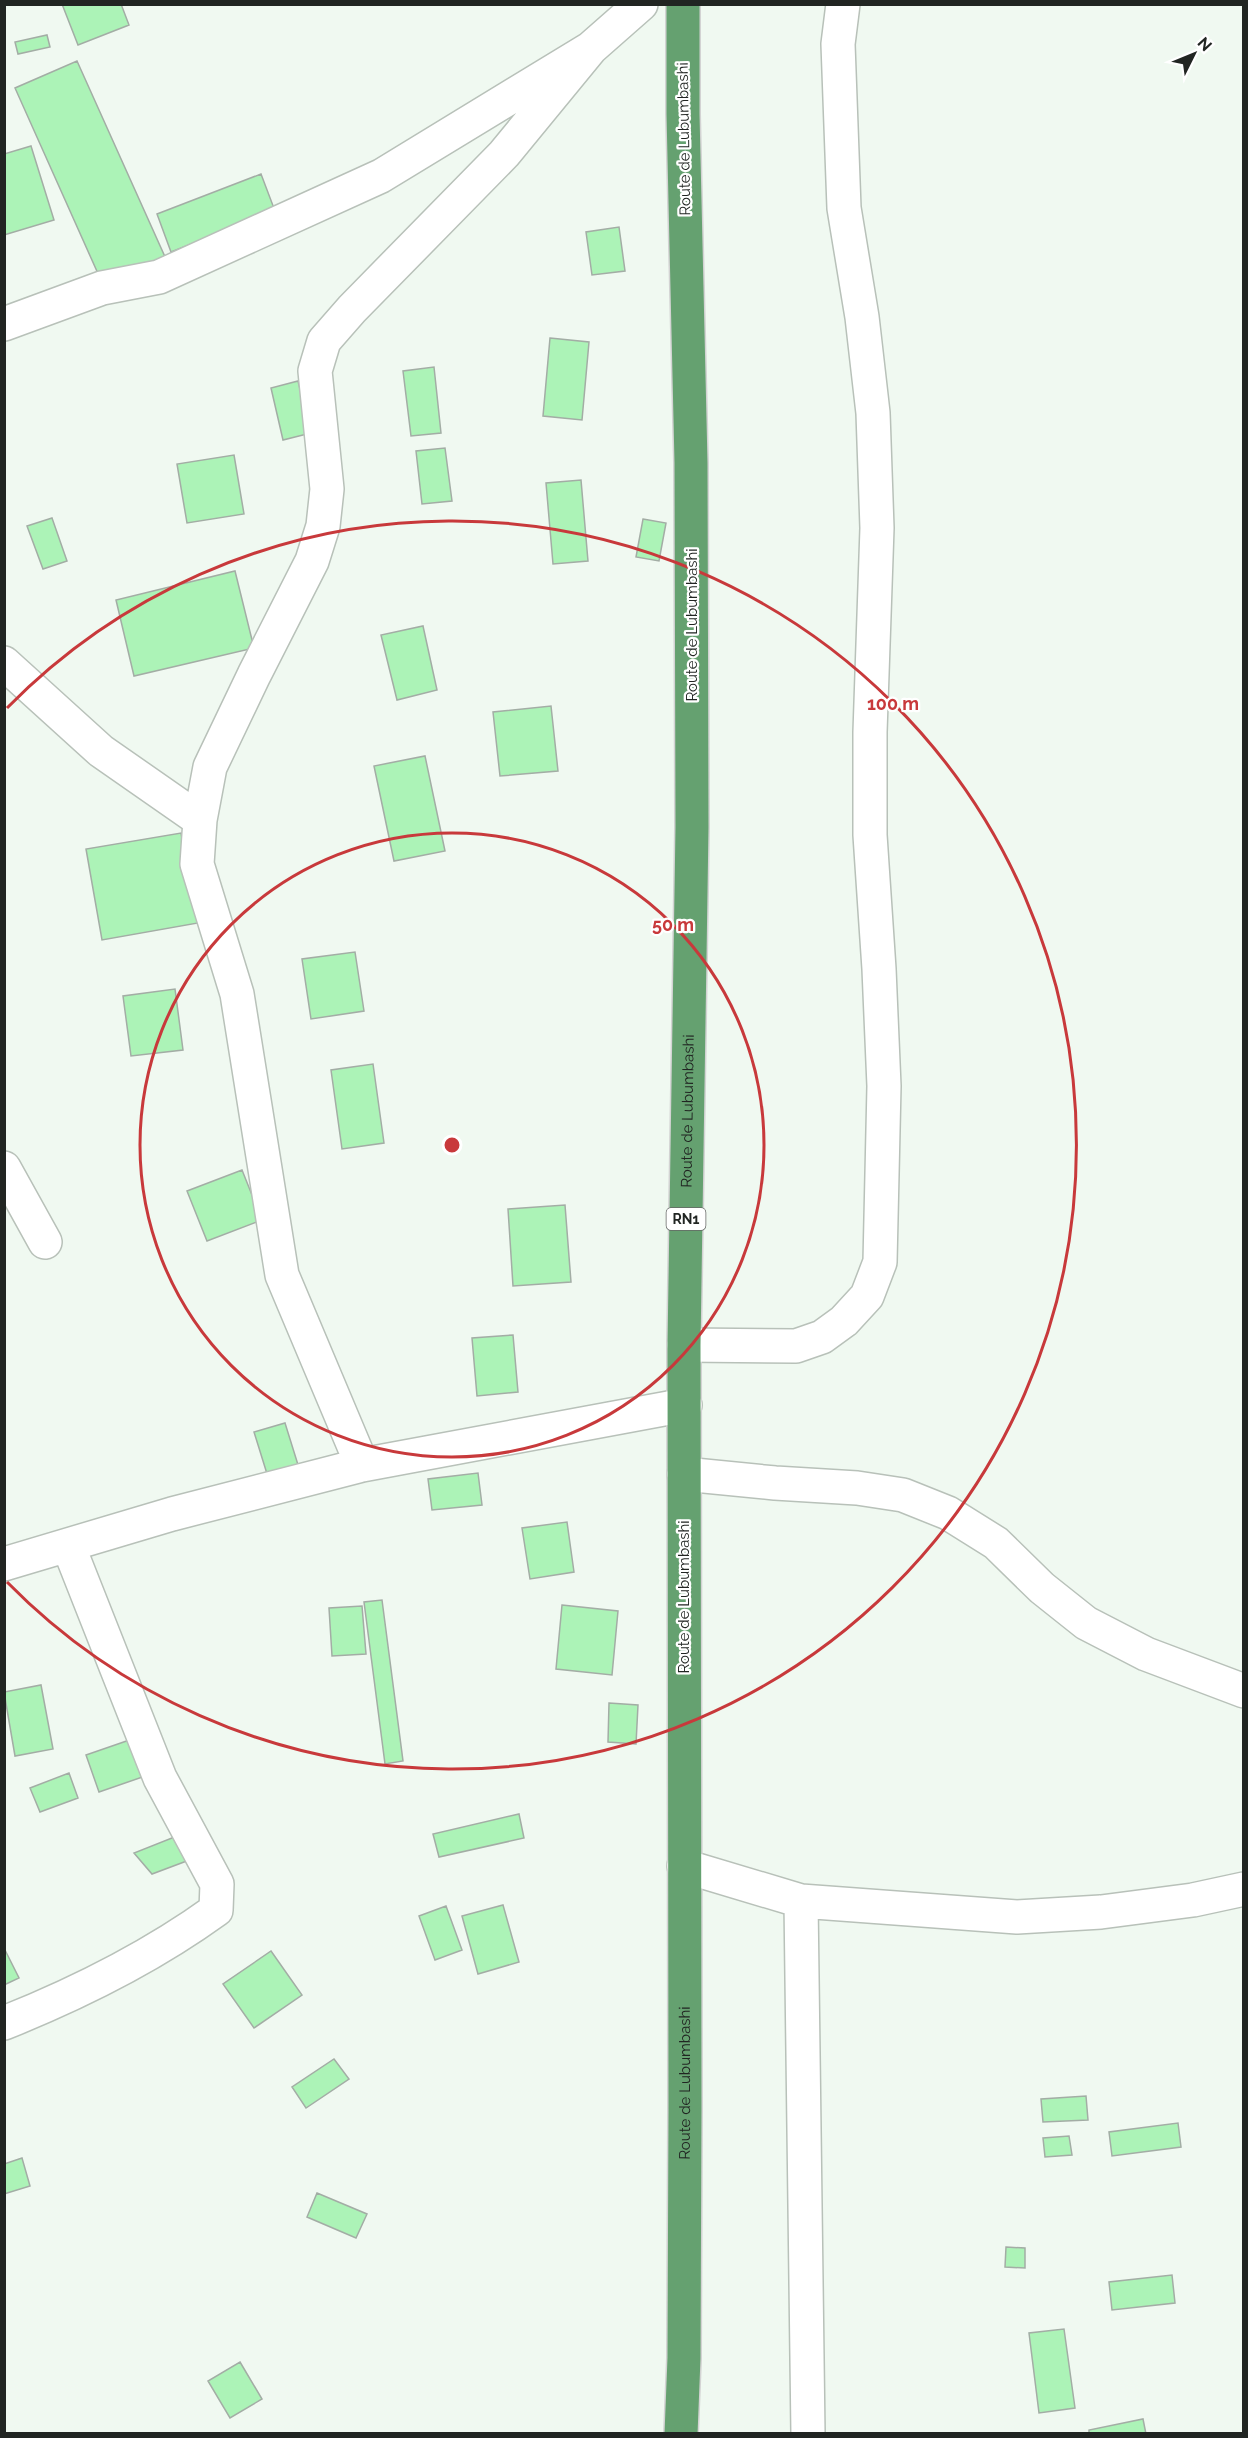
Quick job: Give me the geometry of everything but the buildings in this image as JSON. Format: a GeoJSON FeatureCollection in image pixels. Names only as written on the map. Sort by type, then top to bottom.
{"type":"FeatureCollection","features":[{"type":"Feature","properties":{"kind":"highway","name":"Route de Lubumbashi"},"geometry":{"type":"LineString","coordinates":[[681,2433],[684,2358],[684,1345],[692,804],[691,475],[683,114],[683,4]]}},
{"type":"Feature","properties":{"kind":"street"},"geometry":{"type":"LineString","coordinates":[[362,1465],[282,1275],[237,994],[197,864],[200,820],[210,767],[312,561],[323,525],[327,489],[315,371],[324,341],[352,309],[504,154],[591,48],[641,4]]}},
{"type":"Feature","properties":{"kind":"street"},"geometry":{"type":"LineString","coordinates":[[684,1345],[796,1346],[822,1337],[844,1321],[867,1296],[880,1262],[884,1086],[870,835],[870,732],[877,517],[873,413],[862,317],[844,208],[838,44],[843,4]]}},
{"type":"Feature","properties":{"kind":"street"},"geometry":{"type":"LineString","coordinates":[[5,324],[102,288],[159,277],[381,176],[591,48]]}},
{"type":"Feature","properties":{"kind":"street"},"geometry":{"type":"LineString","coordinates":[[4,663],[101,751],[200,820]]}},
{"type":"Feature","properties":{"kind":"street"},"geometry":{"type":"LineString","coordinates":[[4,1168],[45,1242]]}},
{"type":"Feature","properties":{"kind":"street"},"geometry":{"type":"LineString","coordinates":[[4,1564],[172,1514],[362,1465],[685,1405]]}},
{"type":"Feature","properties":{"kind":"street"},"geometry":{"type":"LineString","coordinates":[[684,1474],[856,1488],[903,1495],[948,1513],[996,1543],[1042,1588],[1086,1623],[1146,1654],[1244,1691]]}},
{"type":"Feature","properties":{"kind":"street"},"geometry":{"type":"LineString","coordinates":[[4,2023],[49,2005],[144,1958],[216,1910],[217,1884],[160,1778],[68,1545]]}},
{"type":"Feature","properties":{"kind":"street"},"geometry":{"type":"LineString","coordinates":[[684,1866],[801,1901],[1017,1917],[1101,1912],[1193,1900],[1244,1889]]}},
{"type":"Feature","properties":{"kind":"street"},"geometry":{"type":"LineString","coordinates":[[801,1901],[808,2433]]}}]}
